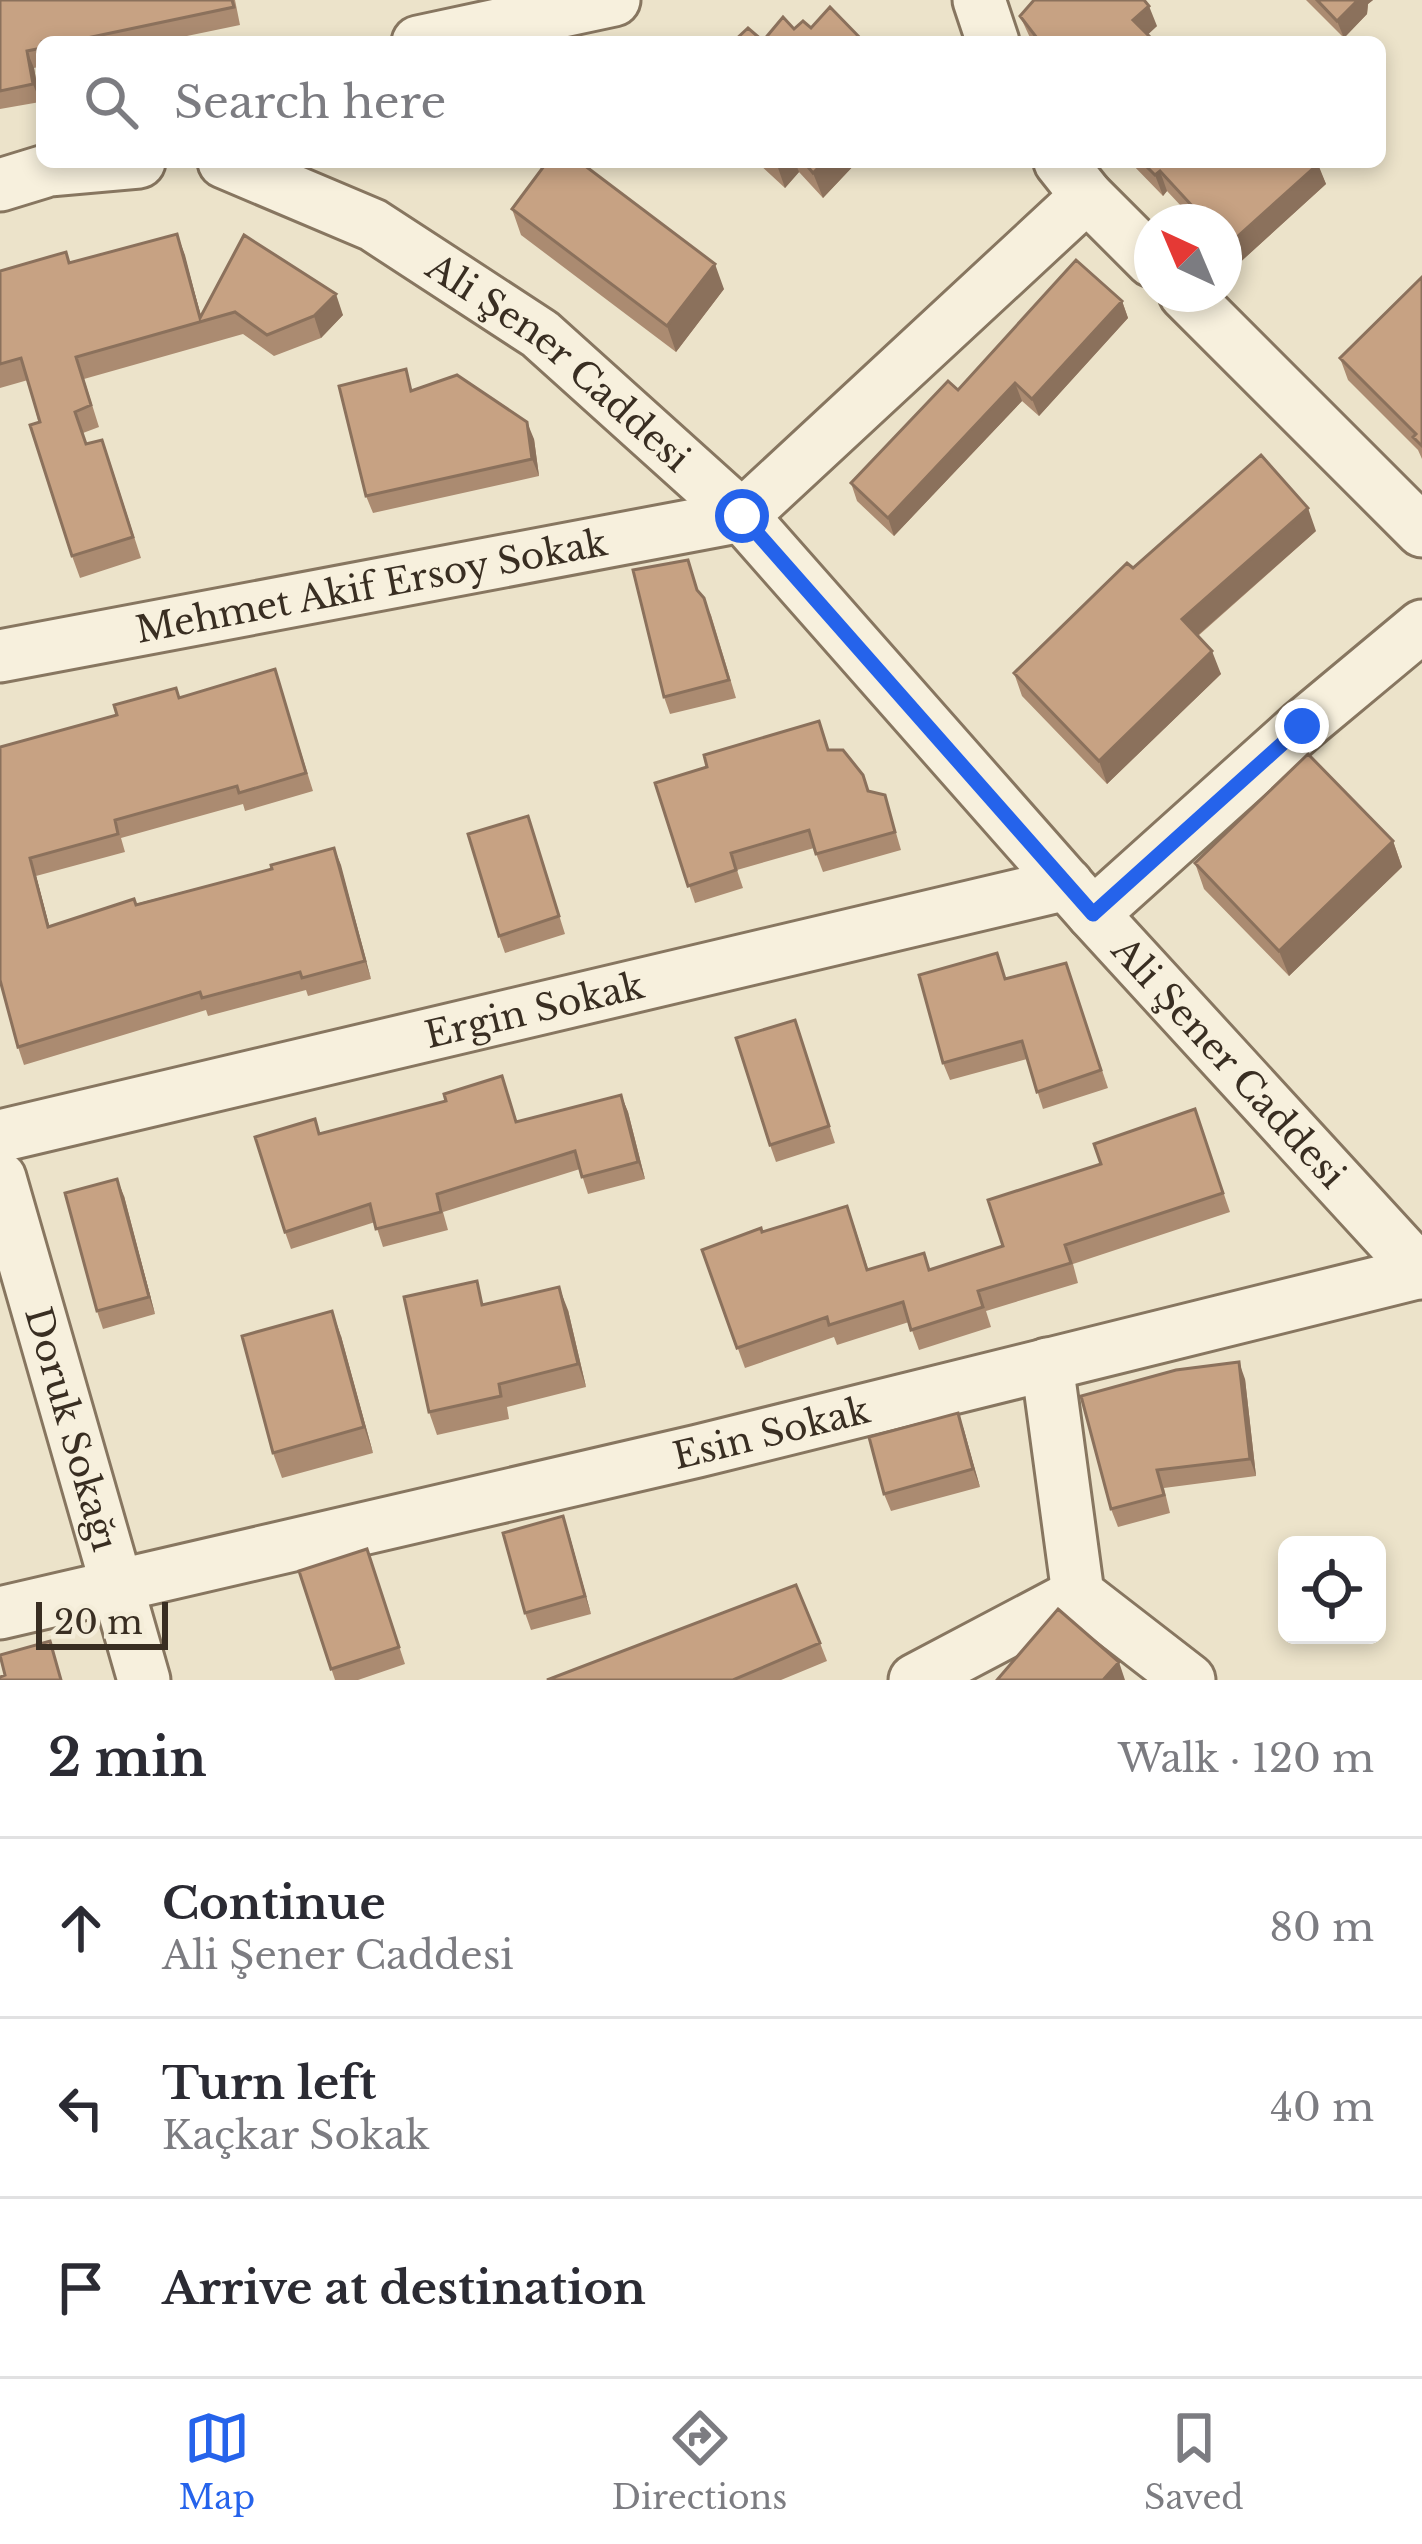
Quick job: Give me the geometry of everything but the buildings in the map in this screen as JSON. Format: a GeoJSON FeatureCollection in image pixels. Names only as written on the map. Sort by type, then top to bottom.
{"type":"FeatureCollection","features":[{"type":"Feature","properties":{"kind":"street"},"geometry":{"type":"LineString","coordinates":[[446,36],[614,0]]}},
{"type":"Feature","properties":{"kind":"street"},"geometry":{"type":"LineString","coordinates":[[979,0],[991,36]]}},
{"type":"Feature","properties":{"kind":"street"},"geometry":{"type":"LineString","coordinates":[[0,185],[72,168]]}},
{"type":"Feature","properties":{"kind":"street","name":"Ali Şener Caddesi"},"geometry":{"type":"LineString","coordinates":[[253,168],[373,225],[540,334],[742,516],[1080,899],[1421,1272]]}},
{"type":"Feature","properties":{"kind":"street"},"geometry":{"type":"LineString","coordinates":[[742,516],[1073,179],[1134,242]]}},
{"type":"Feature","properties":{"kind":"street"},"geometry":{"type":"LineString","coordinates":[[1203,312],[1422,531]]}},
{"type":"Feature","properties":{"kind":"street","name":"Mehmet Akif Ersoy Sokak"},"geometry":{"type":"LineString","coordinates":[[0,656],[742,516]]}},
{"type":"Feature","properties":{"kind":"street"},"geometry":{"type":"LineString","coordinates":[[1080,899],[1422,626]]}},
{"type":"Feature","properties":{"kind":"street","name":"Ergin Sokak"},"geometry":{"type":"LineString","coordinates":[[0,1136],[1080,899]]}},
{"type":"Feature","properties":{"kind":"street","name":"Doruk Sokağı"},"geometry":{"type":"LineString","coordinates":[[0,1178],[144,1680]]}},
{"type":"Feature","properties":{"kind":"street","name":"Esin Sokak"},"geometry":{"type":"LineString","coordinates":[[0,1613],[698,1451],[1421,1272]]}},
{"type":"Feature","properties":{"kind":"street"},"geometry":{"type":"LineString","coordinates":[[1047,1364],[1078,1594],[1190,1680]]}},
{"type":"Feature","properties":{"kind":"street"},"geometry":{"type":"LineString","coordinates":[[915,1680],[1078,1594]]}},
{"type":"Feature","properties":{"kind":"route"},"geometry":{"type":"LineString","coordinates":[[742,516],[1093,914],[1302,726]]}}]}
